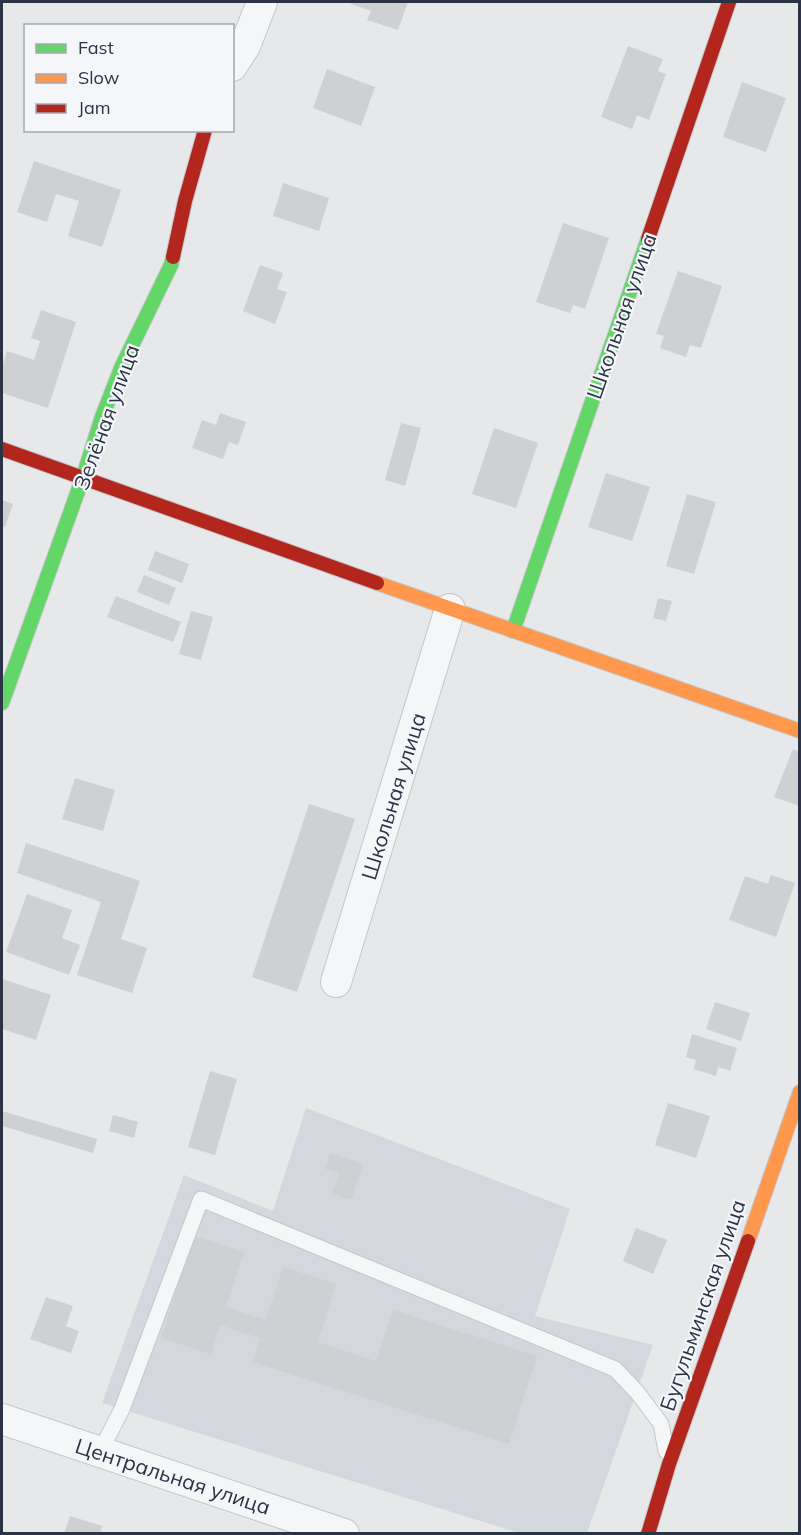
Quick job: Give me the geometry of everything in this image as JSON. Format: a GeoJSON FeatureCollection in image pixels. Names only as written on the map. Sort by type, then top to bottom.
{"type":"FeatureCollection","features":[{"type":"Feature","properties":{"kind":"street"},"geometry":{"type":"LineString","coordinates":[[234,63],[245,46],[262,2]]}},
{"type":"Feature","properties":{"kind":"street","name":"Школьная улица"},"geometry":{"type":"LineString","coordinates":[[513,631],[729,2]]}},
{"type":"Feature","properties":{"kind":"street","name":"Зелёная улица"},"geometry":{"type":"LineString","coordinates":[[2,703],[83,477],[102,417],[122,366],[171,265],[185,201],[204,132]]}},
{"type":"Feature","properties":{"kind":"street"},"geometry":{"type":"LineString","coordinates":[[2,449],[800,731]]}},
{"type":"Feature","properties":{"kind":"street","name":"Школьная улица"},"geometry":{"type":"LineString","coordinates":[[336,982],[450,609]]}},
{"type":"Feature","properties":{"kind":"street","name":"Бугульминская улица"},"geometry":{"type":"LineString","coordinates":[[648,1533],[669,1464],[800,1092]]}},
{"type":"Feature","properties":{"kind":"street","name":"Центральная улица"},"geometry":{"type":"LineString","coordinates":[[2,1419],[344,1533]]}},
{"type":"Feature","properties":{"kind":"lane"},"geometry":{"type":"LineString","coordinates":[[100,1452],[122,1409],[201,1199],[615,1369],[637,1392],[661,1424],[669,1464]]}},
{"type":"Feature","properties":{"kind":"shaded area"},"geometry":{"type":"Polygon","coordinates":[[[306,1108],[570,1209],[535,1316],[653,1345],[587,1533],[519,1533],[102,1403],[184,1175],[273,1211],[306,1108]]]}},
{"type":"Feature","properties":{"kind":"building"},"geometry":{"type":"Polygon","coordinates":[[[346,2],[408,2],[398,30],[367,20],[371,11],[346,2]]]}},
{"type":"Feature","properties":{"kind":"building"},"geometry":{"type":"Polygon","coordinates":[[[628,46],[663,59],[658,71],[666,74],[649,120],[637,115],[632,129],[601,117],[628,46]]]}},
{"type":"Feature","properties":{"kind":"building"},"geometry":{"type":"Polygon","coordinates":[[[327,69],[375,87],[361,126],[313,108],[327,69]]]}},
{"type":"Feature","properties":{"kind":"building"},"geometry":{"type":"Polygon","coordinates":[[[742,82],[786,98],[766,152],[723,137],[742,82]]]}},
{"type":"Feature","properties":{"kind":"building"},"geometry":{"type":"Polygon","coordinates":[[[34,161],[121,190],[102,247],[68,236],[79,201],[56,194],[47,222],[17,212],[34,161]]]}},
{"type":"Feature","properties":{"kind":"building"},"geometry":{"type":"Polygon","coordinates":[[[283,183],[329,198],[319,231],[273,216],[283,183]]]}},
{"type":"Feature","properties":{"kind":"building"},"geometry":{"type":"Polygon","coordinates":[[[563,223],[609,238],[585,309],[573,305],[570,313],[536,302],[563,223]]]}},
{"type":"Feature","properties":{"kind":"building"},"geometry":{"type":"Polygon","coordinates":[[[260,265],[283,273],[277,289],[287,292],[275,324],[243,311],[260,265]]]}},
{"type":"Feature","properties":{"kind":"building"},"geometry":{"type":"Polygon","coordinates":[[[678,271],[722,286],[701,348],[690,345],[686,357],[660,348],[664,336],[656,334],[678,271]]]}},
{"type":"Feature","properties":{"kind":"building"},"geometry":{"type":"Polygon","coordinates":[[[41,310],[76,322],[48,408],[2,393],[2,367],[7,351],[34,360],[40,341],[31,338],[41,310]]]}},
{"type":"Feature","properties":{"kind":"building"},"geometry":{"type":"Polygon","coordinates":[[[220,413],[246,422],[238,445],[229,442],[223,459],[192,448],[202,420],[216,425],[220,413]]]}},
{"type":"Feature","properties":{"kind":"building"},"geometry":{"type":"Polygon","coordinates":[[[401,423],[421,428],[405,486],[385,480],[401,423]]]}},
{"type":"Feature","properties":{"kind":"building"},"geometry":{"type":"Polygon","coordinates":[[[494,428],[538,443],[516,508],[472,494],[494,428]]]}},
{"type":"Feature","properties":{"kind":"building"},"geometry":{"type":"Polygon","coordinates":[[[606,473],[650,487],[632,541],[588,527],[606,473]]]}},
{"type":"Feature","properties":{"kind":"building"},"geometry":{"type":"Polygon","coordinates":[[[687,494],[716,502],[694,574],[666,566],[687,494]]]}},
{"type":"Feature","properties":{"kind":"building"},"geometry":{"type":"Polygon","coordinates":[[[2,500],[13,504],[5,527],[2,526],[2,500]]]}},
{"type":"Feature","properties":{"kind":"building"},"geometry":{"type":"Polygon","coordinates":[[[155,551],[189,564],[182,583],[148,570],[155,551]]]}},
{"type":"Feature","properties":{"kind":"building"},"geometry":{"type":"Polygon","coordinates":[[[144,575],[176,588],[169,605],[137,592],[144,575]]]}},
{"type":"Feature","properties":{"kind":"building"},"geometry":{"type":"Polygon","coordinates":[[[116,596],[181,622],[173,642],[107,617],[116,596]]]}},
{"type":"Feature","properties":{"kind":"building"},"geometry":{"type":"Polygon","coordinates":[[[658,598],[672,601],[666,621],[653,618],[658,598]]]}},
{"type":"Feature","properties":{"kind":"building"},"geometry":{"type":"Polygon","coordinates":[[[191,611],[213,617],[201,660],[179,654],[191,611]]]}},
{"type":"Feature","properties":{"kind":"building"},"geometry":{"type":"Polygon","coordinates":[[[793,749],[800,752],[800,806],[774,797],[793,749]]]}},
{"type":"Feature","properties":{"kind":"building"},"geometry":{"type":"Polygon","coordinates":[[[75,778],[115,790],[103,831],[62,819],[75,778]]]}},
{"type":"Feature","properties":{"kind":"building"},"geometry":{"type":"Polygon","coordinates":[[[309,804],[355,819],[297,992],[252,977],[309,804]]]}},
{"type":"Feature","properties":{"kind":"building"},"geometry":{"type":"Polygon","coordinates":[[[26,843],[140,881],[121,939],[147,948],[132,993],[77,975],[101,902],[17,873],[26,843]]]}},
{"type":"Feature","properties":{"kind":"building"},"geometry":{"type":"Polygon","coordinates":[[[771,875],[795,883],[776,937],[729,920],[745,876],[768,884],[771,875]]]}},
{"type":"Feature","properties":{"kind":"building"},"geometry":{"type":"Polygon","coordinates":[[[27,894],[72,910],[62,938],[80,945],[69,975],[6,952],[27,894]]]}},
{"type":"Feature","properties":{"kind":"building"},"geometry":{"type":"Polygon","coordinates":[[[2,979],[51,995],[36,1040],[2,1029],[2,979]]]}},
{"type":"Feature","properties":{"kind":"building"},"geometry":{"type":"Polygon","coordinates":[[[715,1002],[750,1013],[741,1041],[706,1029],[715,1002]]]}},
{"type":"Feature","properties":{"kind":"building"},"geometry":{"type":"Polygon","coordinates":[[[692,1034],[737,1048],[730,1071],[718,1067],[716,1076],[694,1069],[696,1060],[686,1057],[692,1034]]]}},
{"type":"Feature","properties":{"kind":"building"},"geometry":{"type":"Polygon","coordinates":[[[210,1071],[237,1079],[215,1155],[188,1147],[210,1071]]]}},
{"type":"Feature","properties":{"kind":"building"},"geometry":{"type":"Polygon","coordinates":[[[668,1103],[710,1116],[696,1158],[655,1145],[668,1103]]]}},
{"type":"Feature","properties":{"kind":"building"},"geometry":{"type":"Polygon","coordinates":[[[2,1111],[97,1139],[93,1153],[2,1126],[2,1111]]]}},
{"type":"Feature","properties":{"kind":"building"},"geometry":{"type":"Polygon","coordinates":[[[113,1115],[138,1122],[134,1138],[109,1131],[113,1115]]]}},
{"type":"Feature","properties":{"kind":"building"},"geometry":{"type":"Polygon","coordinates":[[[330,1153],[363,1164],[351,1200],[332,1194],[339,1173],[325,1169],[330,1153]]]}},
{"type":"Feature","properties":{"kind":"building"},"geometry":{"type":"Polygon","coordinates":[[[636,1228],[667,1240],[653,1274],[623,1261],[636,1228]]]}},
{"type":"Feature","properties":{"kind":"building"},"geometry":{"type":"Polygon","coordinates":[[[194,1236],[244,1252],[226,1307],[266,1320],[283,1267],[336,1284],[318,1342],[376,1361],[393,1310],[537,1356],[509,1444],[253,1362],[260,1338],[220,1325],[211,1354],[161,1338],[194,1236]]]}},
{"type":"Feature","properties":{"kind":"building"},"geometry":{"type":"Polygon","coordinates":[[[46,1297],[73,1306],[66,1326],[79,1331],[71,1353],[30,1339],[46,1297]]]}},
{"type":"Feature","properties":{"kind":"building"},"geometry":{"type":"Polygon","coordinates":[[[70,1516],[102,1526],[100,1534],[64,1534],[70,1516]]]}},
{"type":"Feature","properties":{"kind":"traffic: fast"},"geometry":{"type":"LineString","coordinates":[[513,631],[648,239]]}},
{"type":"Feature","properties":{"kind":"traffic: fast"},"geometry":{"type":"LineString","coordinates":[[2,703],[83,477],[102,417],[122,366],[173,257]]}},
{"type":"Feature","properties":{"kind":"traffic: slow"},"geometry":{"type":"LineString","coordinates":[[377,583],[800,731]]}},
{"type":"Feature","properties":{"kind":"traffic: slow"},"geometry":{"type":"LineString","coordinates":[[748,1241],[800,1092]]}},
{"type":"Feature","properties":{"kind":"traffic: jam"},"geometry":{"type":"LineString","coordinates":[[648,239],[729,2]]}},
{"type":"Feature","properties":{"kind":"traffic: jam"},"geometry":{"type":"LineString","coordinates":[[173,257],[185,201],[204,132]]}},
{"type":"Feature","properties":{"kind":"traffic: jam"},"geometry":{"type":"LineString","coordinates":[[2,449],[377,583]]}},
{"type":"Feature","properties":{"kind":"traffic: jam"},"geometry":{"type":"LineString","coordinates":[[648,1534],[669,1464],[748,1241]]}}]}
